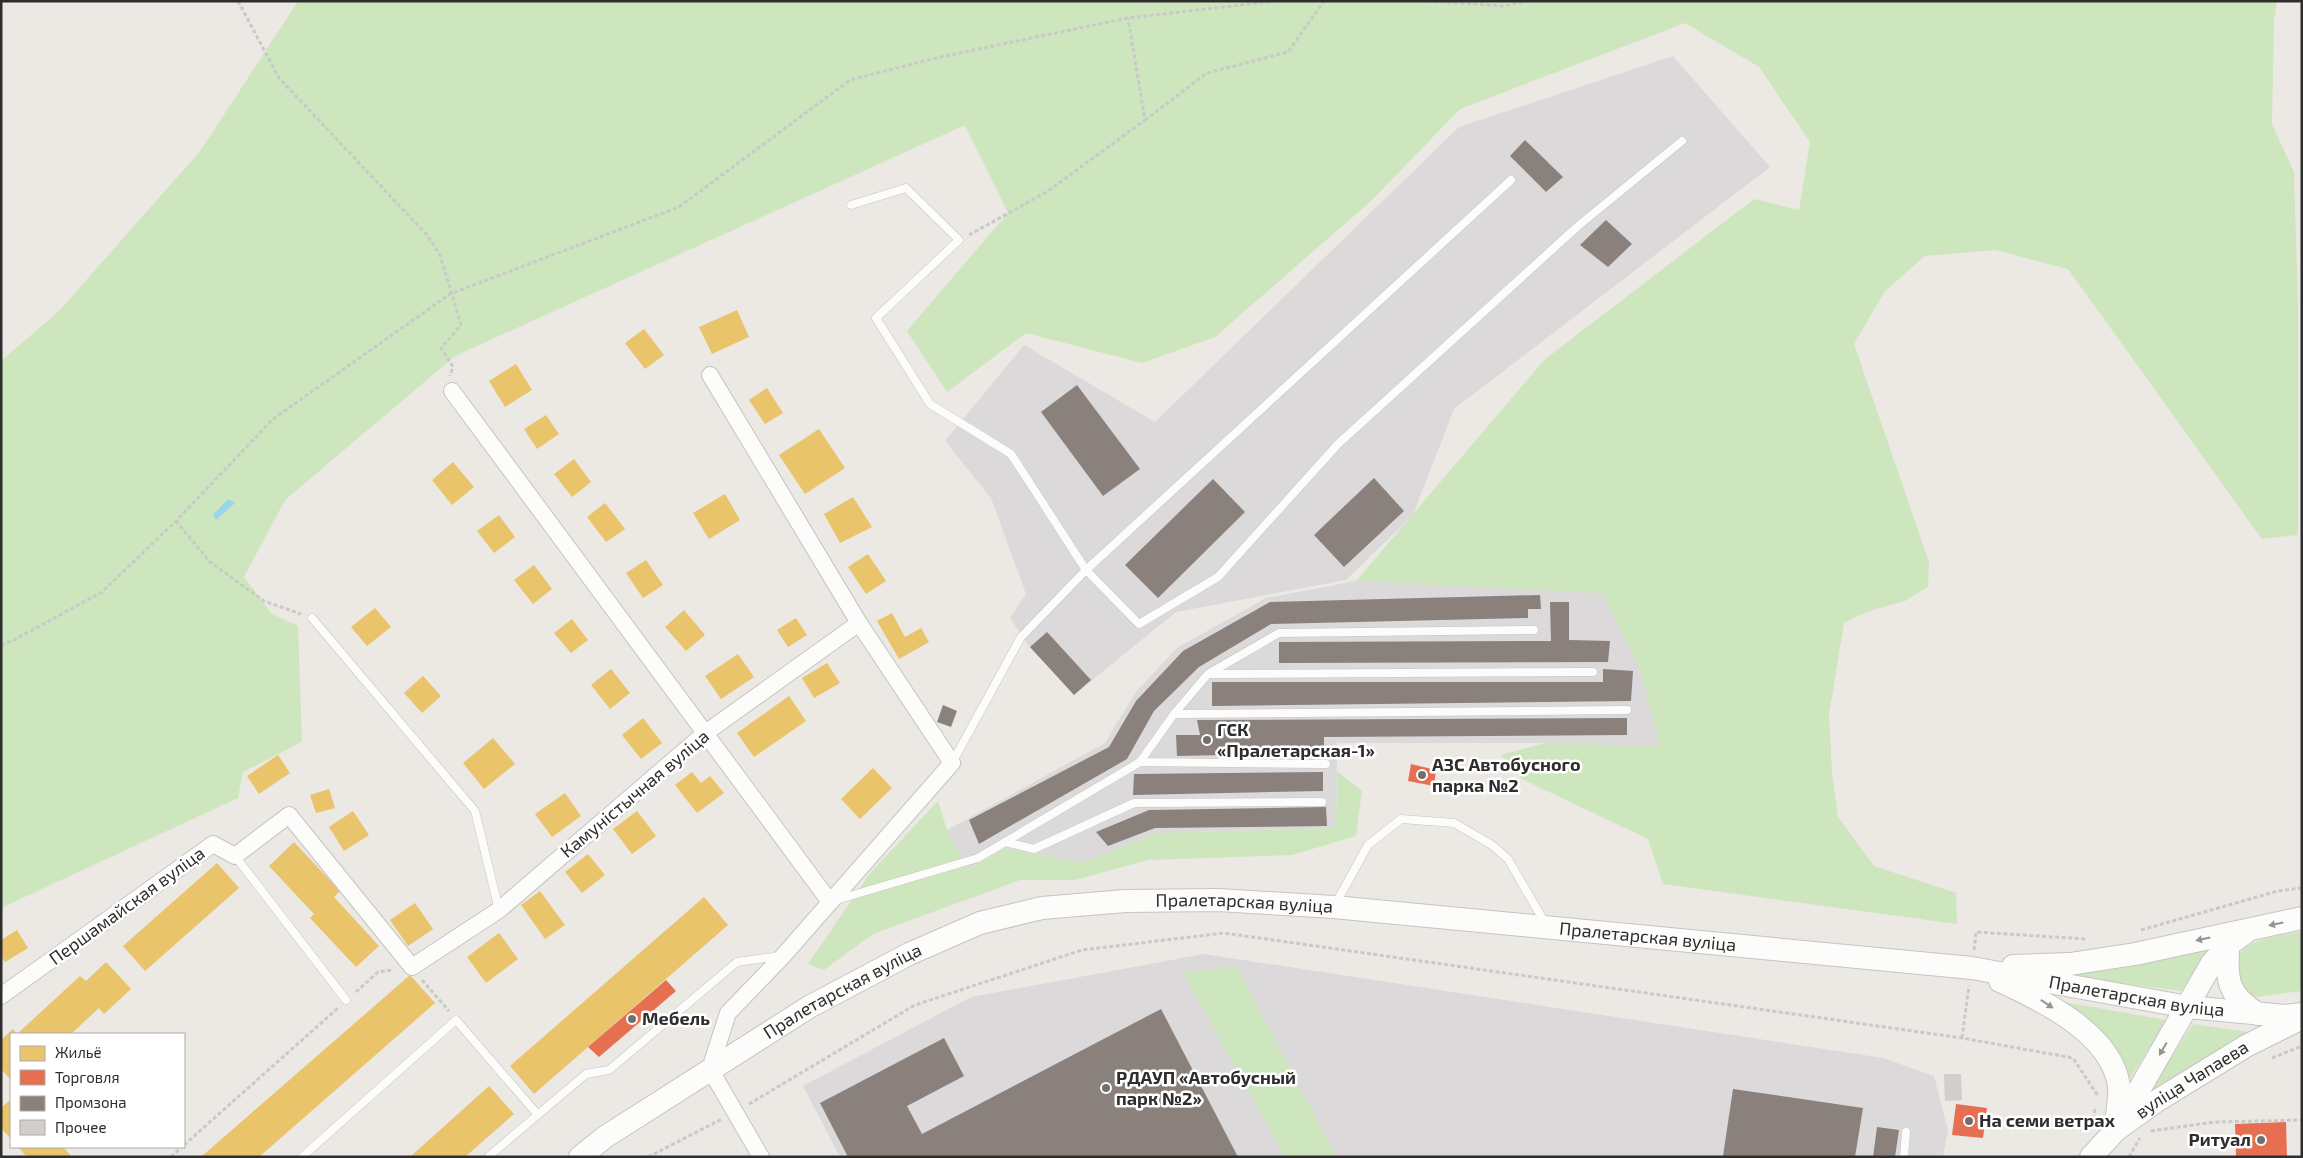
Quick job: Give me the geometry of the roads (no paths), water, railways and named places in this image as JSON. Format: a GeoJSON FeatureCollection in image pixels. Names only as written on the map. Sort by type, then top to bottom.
{"type":"FeatureCollection","features":[{"type":"Feature","properties":{"kind":"main road","name":"Пралетарская вуліца"},"geometry":{"type":"LineString","coordinates":[[580,1157],[605,1137],[710,1069],[834,994],[909,954],[980,923],[1042,908],[1125,901],[1218,900],[1334,907],[1972,968],[2188,1007],[2285,1016],[2302,1014]]}},
{"type":"Feature","properties":{"kind":"main road","name":"Пралетарская вуліца"},"geometry":{"type":"LineString","coordinates":[[1972,968],[2070,964],[2135,954],[2302,918]]}},
{"type":"Feature","properties":{"kind":"main road"},"geometry":{"type":"LineString","coordinates":[[2116,1130],[2212,963],[2228,945],[2251,929]]}},
{"type":"Feature","properties":{"kind":"main road"},"geometry":{"type":"LineString","coordinates":[[2228,945],[2229,982],[2240,1003],[2258,1014]]}},
{"type":"Feature","properties":{"kind":"main road"},"geometry":{"type":"LineString","coordinates":[[1972,968],[2041,1000],[2073,1022],[2096,1042],[2112,1065],[2119,1086],[2116,1130]]}},
{"type":"Feature","properties":{"kind":"main road","name":"вуліца Чапаева"},"geometry":{"type":"LineString","coordinates":[[2091,1157],[2116,1130],[2155,1102],[2246,1046],[2302,1018]]}},
{"type":"Feature","properties":{"kind":"street"},"geometry":{"type":"LineString","coordinates":[[710,374],[859,622],[952,763],[783,956],[728,1013],[710,1069],[761,1157]]}},
{"type":"Feature","properties":{"kind":"street"},"geometry":{"type":"LineString","coordinates":[[452,391],[830,902]]}},
{"type":"Feature","properties":{"kind":"street","name":"Камуністычная вуліца"},"geometry":{"type":"LineString","coordinates":[[412,967],[499,910],[704,734],[859,622]]}},
{"type":"Feature","properties":{"kind":"street","name":"Першамайская вуліца"},"geometry":{"type":"LineString","coordinates":[[1,996],[213,844],[235,856],[289,815],[412,967]]}},
{"type":"Feature","properties":{"kind":"lane"},"geometry":{"type":"LineString","coordinates":[[851,204],[906,188],[959,240],[876,318],[930,404],[1011,454],[1086,570],[1139,624],[1218,577],[1338,444],[1578,226],[1682,141]]}},
{"type":"Feature","properties":{"kind":"lane"},"geometry":{"type":"LineString","coordinates":[[952,763],[1021,637],[1086,570],[1511,180]]}},
{"type":"Feature","properties":{"kind":"lane"},"geometry":{"type":"LineString","coordinates":[[312,618],[475,811],[499,910]]}},
{"type":"Feature","properties":{"kind":"lane"},"geometry":{"type":"LineString","coordinates":[[830,902],[978,858],[1140,762],[1174,714],[1208,674],[1279,633],[1534,630]]}},
{"type":"Feature","properties":{"kind":"lane"},"geometry":{"type":"LineString","coordinates":[[1208,674],[1593,672]]}},
{"type":"Feature","properties":{"kind":"lane"},"geometry":{"type":"LineString","coordinates":[[1174,714],[1627,710]]}},
{"type":"Feature","properties":{"kind":"lane"},"geometry":{"type":"LineString","coordinates":[[1140,762],[1326,764]]}},
{"type":"Feature","properties":{"kind":"lane"},"geometry":{"type":"LineString","coordinates":[[1006,842],[1034,849],[1134,803],[1322,802]]}},
{"type":"Feature","properties":{"kind":"lane"},"geometry":{"type":"LineString","coordinates":[[1334,907],[1368,845],[1402,819],[1454,823],[1492,845],[1508,859],[1549,929]]}},
{"type":"Feature","properties":{"kind":"lane"},"geometry":{"type":"LineString","coordinates":[[235,856],[346,1000]]}},
{"type":"Feature","properties":{"kind":"lane"},"geometry":{"type":"LineString","coordinates":[[488,1157],[586,1074],[609,1070],[737,962],[783,956]]}},
{"type":"Feature","properties":{"kind":"lane"},"geometry":{"type":"LineString","coordinates":[[302,1157],[456,1020],[538,1115]]}},
{"type":"Feature","properties":{"kind":"lane"},"geometry":{"type":"LineString","coordinates":[[1904,1157],[1906,1132]]}},
{"type":"Feature","properties":{"kind":"water"},"geometry":{"type":"Polygon","coordinates":[[[228,499],[235,503],[216,520],[213,515],[228,499]]]}},
{"type":"Feature","properties":{"kind":"place","name":"ГСК «Пралетарская-1»"},"geometry":{"type":"Point","coordinates":[1207,740]}},
{"type":"Feature","properties":{"kind":"place","name":"АЗС Автобусного парка №2"},"geometry":{"type":"Point","coordinates":[1422,775]}},
{"type":"Feature","properties":{"kind":"place","name":"Мебель"},"geometry":{"type":"Point","coordinates":[632,1019]}},
{"type":"Feature","properties":{"kind":"place","name":"РДАУП «Автобусный парк №2»"},"geometry":{"type":"Point","coordinates":[1106,1088]}},
{"type":"Feature","properties":{"kind":"place","name":"На семи ветрах"},"geometry":{"type":"Point","coordinates":[1969,1121]}},
{"type":"Feature","properties":{"kind":"place","name":"Ритуал"},"geometry":{"type":"Point","coordinates":[2261,1140]}}]}
